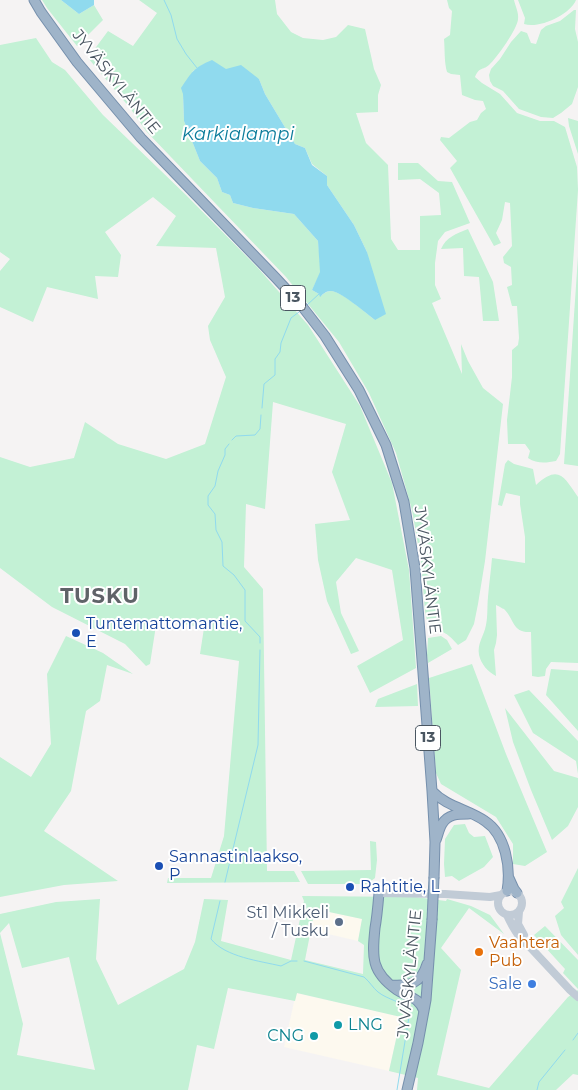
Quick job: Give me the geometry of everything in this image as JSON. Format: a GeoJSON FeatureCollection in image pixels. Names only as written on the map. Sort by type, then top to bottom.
{"type":"FeatureCollection","features":[{"type":"Feature","properties":{"kind":"highway","name":"JYVÄSKYLÄNTIE"},"geometry":{"type":"LineString","coordinates":[[34,0],[77,62],[141,138],[301,305],[325,336],[359,390],[386,445],[404,502],[415,568],[435,842],[430,952],[424,1011],[407,1090]]}},
{"type":"Feature","properties":{"kind":"highway"},"geometry":{"type":"LineString","coordinates":[[432,791],[445,802],[484,820],[497,832],[502,842],[511,884],[517,893]]}},
{"type":"Feature","properties":{"kind":"highway"},"geometry":{"type":"LineString","coordinates":[[435,842],[442,824],[447,818],[451,815],[471,814]]}},
{"type":"Feature","properties":{"kind":"highway"},"geometry":{"type":"LineString","coordinates":[[504,893],[508,873]]}},
{"type":"Feature","properties":{"kind":"highway"},"geometry":{"type":"LineString","coordinates":[[379,893],[373,949],[374,960],[382,976],[399,991],[417,1000],[424,1011]]}},
{"type":"Feature","properties":{"kind":"highway"},"geometry":{"type":"LineString","coordinates":[[390,984],[410,985],[418,979],[424,972],[430,952]]}},
{"type":"Feature","properties":{"kind":"main road"},"geometry":{"type":"LineString","coordinates":[[379,893],[490,897],[511,891],[517,893],[523,902],[519,912],[518,924],[529,946]]}},
{"type":"Feature","properties":{"kind":"main road"},"geometry":{"type":"LineString","coordinates":[[504,893],[498,903],[513,928],[525,943],[578,997]]}},
{"type":"Feature","properties":{"kind":"main road"},"geometry":{"type":"LineString","coordinates":[[467,896],[491,902],[503,913],[514,915],[519,912]]}},
{"type":"Feature","properties":{"kind":"shaded area"},"geometry":{"type":"Polygon","coordinates":[[[315,909],[362,919],[358,941],[311,930],[315,909]]]}},
{"type":"Feature","properties":{"kind":"shaded area"},"geometry":{"type":"Polygon","coordinates":[[[296,993],[401,1017],[389,1071],[284,1047],[296,993]]]}},
{"type":"Feature","properties":{"kind":"green space"},"geometry":{"type":"Polygon","coordinates":[[[42,0],[61,0],[79,14],[94,5],[103,20],[77,46],[42,0]]]}},
{"type":"Feature","properties":{"kind":"green space"},"geometry":{"type":"Polygon","coordinates":[[[139,0],[275,0],[277,14],[291,32],[303,38],[323,40],[336,37],[348,25],[365,29],[374,69],[381,85],[378,95],[378,112],[356,113],[366,143],[388,165],[391,239],[398,250],[420,250],[420,216],[441,215],[439,193],[420,179],[398,180],[398,163],[418,163],[438,181],[452,182],[470,223],[445,232],[438,241],[435,285],[441,299],[432,303],[462,374],[461,344],[483,388],[503,404],[485,561],[478,604],[474,624],[466,640],[458,645],[445,633],[429,630],[425,611],[421,562],[412,510],[396,453],[369,393],[339,342],[286,277],[146,131],[130,108],[88,58],[108,31],[133,46],[157,13],[139,0]],[[204,64],[193,71],[183,94],[184,121],[200,161],[217,178],[222,192],[230,195],[233,203],[294,214],[318,241],[321,272],[312,290],[321,296],[327,292],[335,292],[375,320],[367,252],[354,225],[327,185],[327,176],[312,164],[305,148],[295,144],[265,94],[259,79],[204,64]]]}},
{"type":"Feature","properties":{"kind":"green space"},"geometry":{"type":"Polygon","coordinates":[[[447,0],[514,0],[518,17],[514,29],[496,57],[487,67],[478,71],[475,77],[500,94],[517,113],[540,121],[554,121],[565,127],[577,167],[578,190],[560,454],[556,461],[545,463],[535,461],[528,458],[530,451],[525,444],[508,444],[507,420],[512,377],[512,350],[518,345],[519,338],[517,306],[512,306],[507,287],[512,285],[511,267],[504,263],[503,257],[512,246],[510,203],[505,202],[502,220],[496,233],[501,243],[494,246],[450,168],[457,161],[440,140],[441,137],[449,138],[470,122],[477,120],[486,109],[483,101],[462,95],[460,75],[447,72],[444,39],[450,35],[452,11],[447,0]]]}},
{"type":"Feature","properties":{"kind":"green space"},"geometry":{"type":"Polygon","coordinates":[[[518,0],[576,0],[573,6],[561,16],[545,23],[530,25],[524,24],[525,18],[518,0]]]}},
{"type":"Feature","properties":{"kind":"green space"},"geometry":{"type":"Polygon","coordinates":[[[576,10],[575,29],[578,42],[578,87],[572,104],[553,118],[541,117],[519,109],[503,91],[493,86],[489,75],[491,69],[521,31],[527,33],[531,43],[536,44],[541,30],[560,21],[576,10]]]}},
{"type":"Feature","properties":{"kind":"green space"},"geometry":{"type":"Polygon","coordinates":[[[36,38],[52,62],[65,70],[103,115],[258,268],[308,325],[360,406],[392,483],[409,570],[416,668],[370,693],[357,666],[403,640],[392,570],[356,558],[336,582],[341,613],[359,651],[351,654],[327,601],[318,560],[315,524],[350,520],[332,472],[346,424],[273,402],[265,509],[246,504],[244,567],[263,589],[267,871],[294,871],[300,882],[167,883],[168,878],[211,878],[224,836],[239,661],[200,654],[204,628],[157,619],[150,664],[146,666],[125,644],[52,607],[0,568],[0,457],[30,467],[74,458],[85,422],[118,444],[166,459],[205,444],[226,377],[210,340],[208,326],[225,297],[216,248],[156,246],[176,216],[153,197],[105,232],[121,255],[118,277],[95,276],[98,299],[47,287],[33,322],[0,307],[0,271],[10,259],[0,252],[0,45],[36,38]]]}},
{"type":"Feature","properties":{"kind":"green space"},"geometry":{"type":"Polygon","coordinates":[[[568,118],[578,121],[578,154],[569,126],[568,118]]]}},
{"type":"Feature","properties":{"kind":"green space"},"geometry":{"type":"Polygon","coordinates":[[[468,229],[493,282],[499,321],[483,321],[479,277],[464,276],[463,248],[441,249],[449,239],[468,229]]]}},
{"type":"Feature","properties":{"kind":"green space"},"geometry":{"type":"Polygon","coordinates":[[[578,256],[578,466],[564,464],[578,256]]]}},
{"type":"Feature","properties":{"kind":"green space"},"geometry":{"type":"Polygon","coordinates":[[[508,460],[514,464],[533,469],[536,485],[550,475],[556,474],[560,476],[565,479],[578,497],[578,663],[551,662],[546,669],[545,676],[532,676],[531,632],[525,632],[517,628],[508,613],[497,605],[497,635],[494,650],[496,676],[485,667],[479,655],[479,647],[487,622],[492,558],[525,563],[525,537],[520,496],[506,493],[502,506],[498,505],[505,464],[508,460]]]}},
{"type":"Feature","properties":{"kind":"green space"},"geometry":{"type":"Polygon","coordinates":[[[66,636],[103,653],[133,674],[107,665],[100,701],[86,711],[71,791],[44,831],[118,881],[64,885],[0,897],[0,757],[31,777],[51,744],[47,674],[66,636]]]}},
{"type":"Feature","properties":{"kind":"green space"},"geometry":{"type":"Polygon","coordinates":[[[441,636],[447,640],[452,649],[428,663],[428,638],[441,636]]]}},
{"type":"Feature","properties":{"kind":"green space"},"geometry":{"type":"Polygon","coordinates":[[[472,664],[506,754],[547,852],[525,866],[513,864],[513,844],[496,817],[441,784],[436,773],[429,678],[472,664]]]}},
{"type":"Feature","properties":{"kind":"green space"},"geometry":{"type":"Polygon","coordinates":[[[551,669],[578,671],[578,731],[546,695],[551,669]]]}},
{"type":"Feature","properties":{"kind":"green space"},"geometry":{"type":"Polygon","coordinates":[[[417,684],[418,706],[375,707],[378,699],[417,684]]]}},
{"type":"Feature","properties":{"kind":"green space"},"geometry":{"type":"Polygon","coordinates":[[[529,690],[578,741],[578,774],[576,761],[533,733],[514,695],[529,690]]]}},
{"type":"Feature","properties":{"kind":"green space"},"geometry":{"type":"Polygon","coordinates":[[[505,708],[554,771],[578,778],[578,807],[568,826],[552,840],[513,742],[505,708]]]}},
{"type":"Feature","properties":{"kind":"green space"},"geometry":{"type":"Polygon","coordinates":[[[465,824],[469,833],[474,837],[485,836],[493,857],[484,867],[459,881],[452,876],[445,877],[445,839],[454,825],[465,824]]]}},
{"type":"Feature","properties":{"kind":"green space"},"geometry":{"type":"Polygon","coordinates":[[[370,841],[376,842],[377,860],[375,878],[367,884],[308,884],[301,871],[371,870],[370,841]]]}},
{"type":"Feature","properties":{"kind":"green space"},"geometry":{"type":"Polygon","coordinates":[[[578,868],[578,955],[561,935],[555,916],[564,908],[561,902],[578,868]]]}},
{"type":"Feature","properties":{"kind":"green space"},"geometry":{"type":"Polygon","coordinates":[[[302,896],[415,897],[446,901],[447,899],[471,906],[490,915],[504,934],[469,908],[441,948],[461,970],[437,1075],[489,1088],[568,997],[578,990],[578,1075],[573,1074],[556,1090],[417,1090],[418,1078],[389,1071],[401,1017],[297,993],[295,1001],[228,988],[214,1049],[197,1045],[188,1090],[0,1090],[0,933],[0,914],[56,902],[100,899],[96,959],[118,1005],[184,969],[195,942],[204,899],[228,900],[221,941],[291,960],[304,901],[302,896]],[[315,909],[305,960],[363,974],[364,945],[358,941],[362,919],[315,909]],[[9,923],[0,933],[23,1024],[17,1055],[95,1070],[69,957],[22,968],[9,923]]]}},
{"type":"Feature","properties":{"kind":"green space"},"geometry":{"type":"Polygon","coordinates":[[[545,926],[578,960],[578,989],[563,973],[565,969],[534,935],[545,926]]]}},
{"type":"Feature","properties":{"kind":"water"},"geometry":{"type":"Polygon","coordinates":[[[61,0],[94,0],[94,5],[79,14],[61,0]]]}},
{"type":"Feature","properties":{"kind":"water","name":"Karkialampi"},"geometry":{"type":"Polygon","coordinates":[[[212,60],[226,69],[241,65],[259,79],[265,94],[295,144],[305,148],[312,165],[327,176],[327,185],[354,225],[367,252],[386,314],[375,320],[335,292],[328,292],[320,297],[319,294],[312,290],[320,272],[318,241],[294,214],[233,203],[230,195],[222,192],[217,178],[200,161],[184,121],[181,88],[193,71],[212,60]]]}},
{"type":"Feature","properties":{"kind":"waterway"},"geometry":{"type":"LineString","coordinates":[[164,0],[171,15],[177,39],[197,68]]}},
{"type":"Feature","properties":{"kind":"waterway"},"geometry":{"type":"LineString","coordinates":[[307,305],[319,294]]}},
{"type":"Feature","properties":{"kind":"waterway"},"geometry":{"type":"LineString","coordinates":[[262,408],[264,384],[275,375],[275,359],[280,352],[281,343],[291,318],[299,312]]}},
{"type":"Feature","properties":{"kind":"waterway"},"geometry":{"type":"LineString","coordinates":[[232,440],[236,436],[255,435],[260,429],[261,415]]}},
{"type":"Feature","properties":{"kind":"waterway"},"geometry":{"type":"LineString","coordinates":[[229,444],[225,449],[225,455],[218,471],[215,486],[208,496],[208,505],[215,514],[216,530],[222,542],[223,566],[234,575],[245,590],[245,621],[260,637],[260,643]]}},
{"type":"Feature","properties":{"kind":"waterway"},"geometry":{"type":"LineString","coordinates":[[225,882],[258,745],[260,650]]}},
{"type":"Feature","properties":{"kind":"waterway"},"geometry":{"type":"LineString","coordinates":[[220,901],[211,939],[217,945],[243,957],[281,966],[291,961],[297,961]]}},
{"type":"Feature","properties":{"kind":"waterway"},"geometry":{"type":"LineString","coordinates":[[304,961],[364,977],[378,992],[403,1005],[410,1011],[397,1090]]}},
{"type":"Feature","properties":{"kind":"waterway"},"geometry":{"type":"LineString","coordinates":[[573,1040],[578,1033]]}},
{"type":"Feature","properties":{"kind":"waterway"},"geometry":{"type":"LineString","coordinates":[[537,1090],[539,1082],[565,1050]]}},
{"type":"Feature","properties":{"kind":"place","name":"Tuntemattomantie, E"},"geometry":{"type":"Point","coordinates":[76,633]}},
{"type":"Feature","properties":{"kind":"place","name":"Sannastinlaakso, P"},"geometry":{"type":"Point","coordinates":[159,866]}},
{"type":"Feature","properties":{"kind":"place","name":"Rahtitie, L"},"geometry":{"type":"Point","coordinates":[350,887]}},
{"type":"Feature","properties":{"kind":"place","name":"St1 Mikkeli / Tusku"},"geometry":{"type":"Point","coordinates":[339,922]}},
{"type":"Feature","properties":{"kind":"place","name":"Vaahtera Pub"},"geometry":{"type":"Point","coordinates":[479,952]}},
{"type":"Feature","properties":{"kind":"place","name":"Sale"},"geometry":{"type":"Point","coordinates":[532,984]}},
{"type":"Feature","properties":{"kind":"place","name":"LNG"},"geometry":{"type":"Point","coordinates":[338,1025]}},
{"type":"Feature","properties":{"kind":"place","name":"CNG"},"geometry":{"type":"Point","coordinates":[314,1036]}},
{"type":"Feature","properties":{"kind":"district","name":"TUSKU"},"geometry":{"type":"Point","coordinates":[100,597]}}]}
